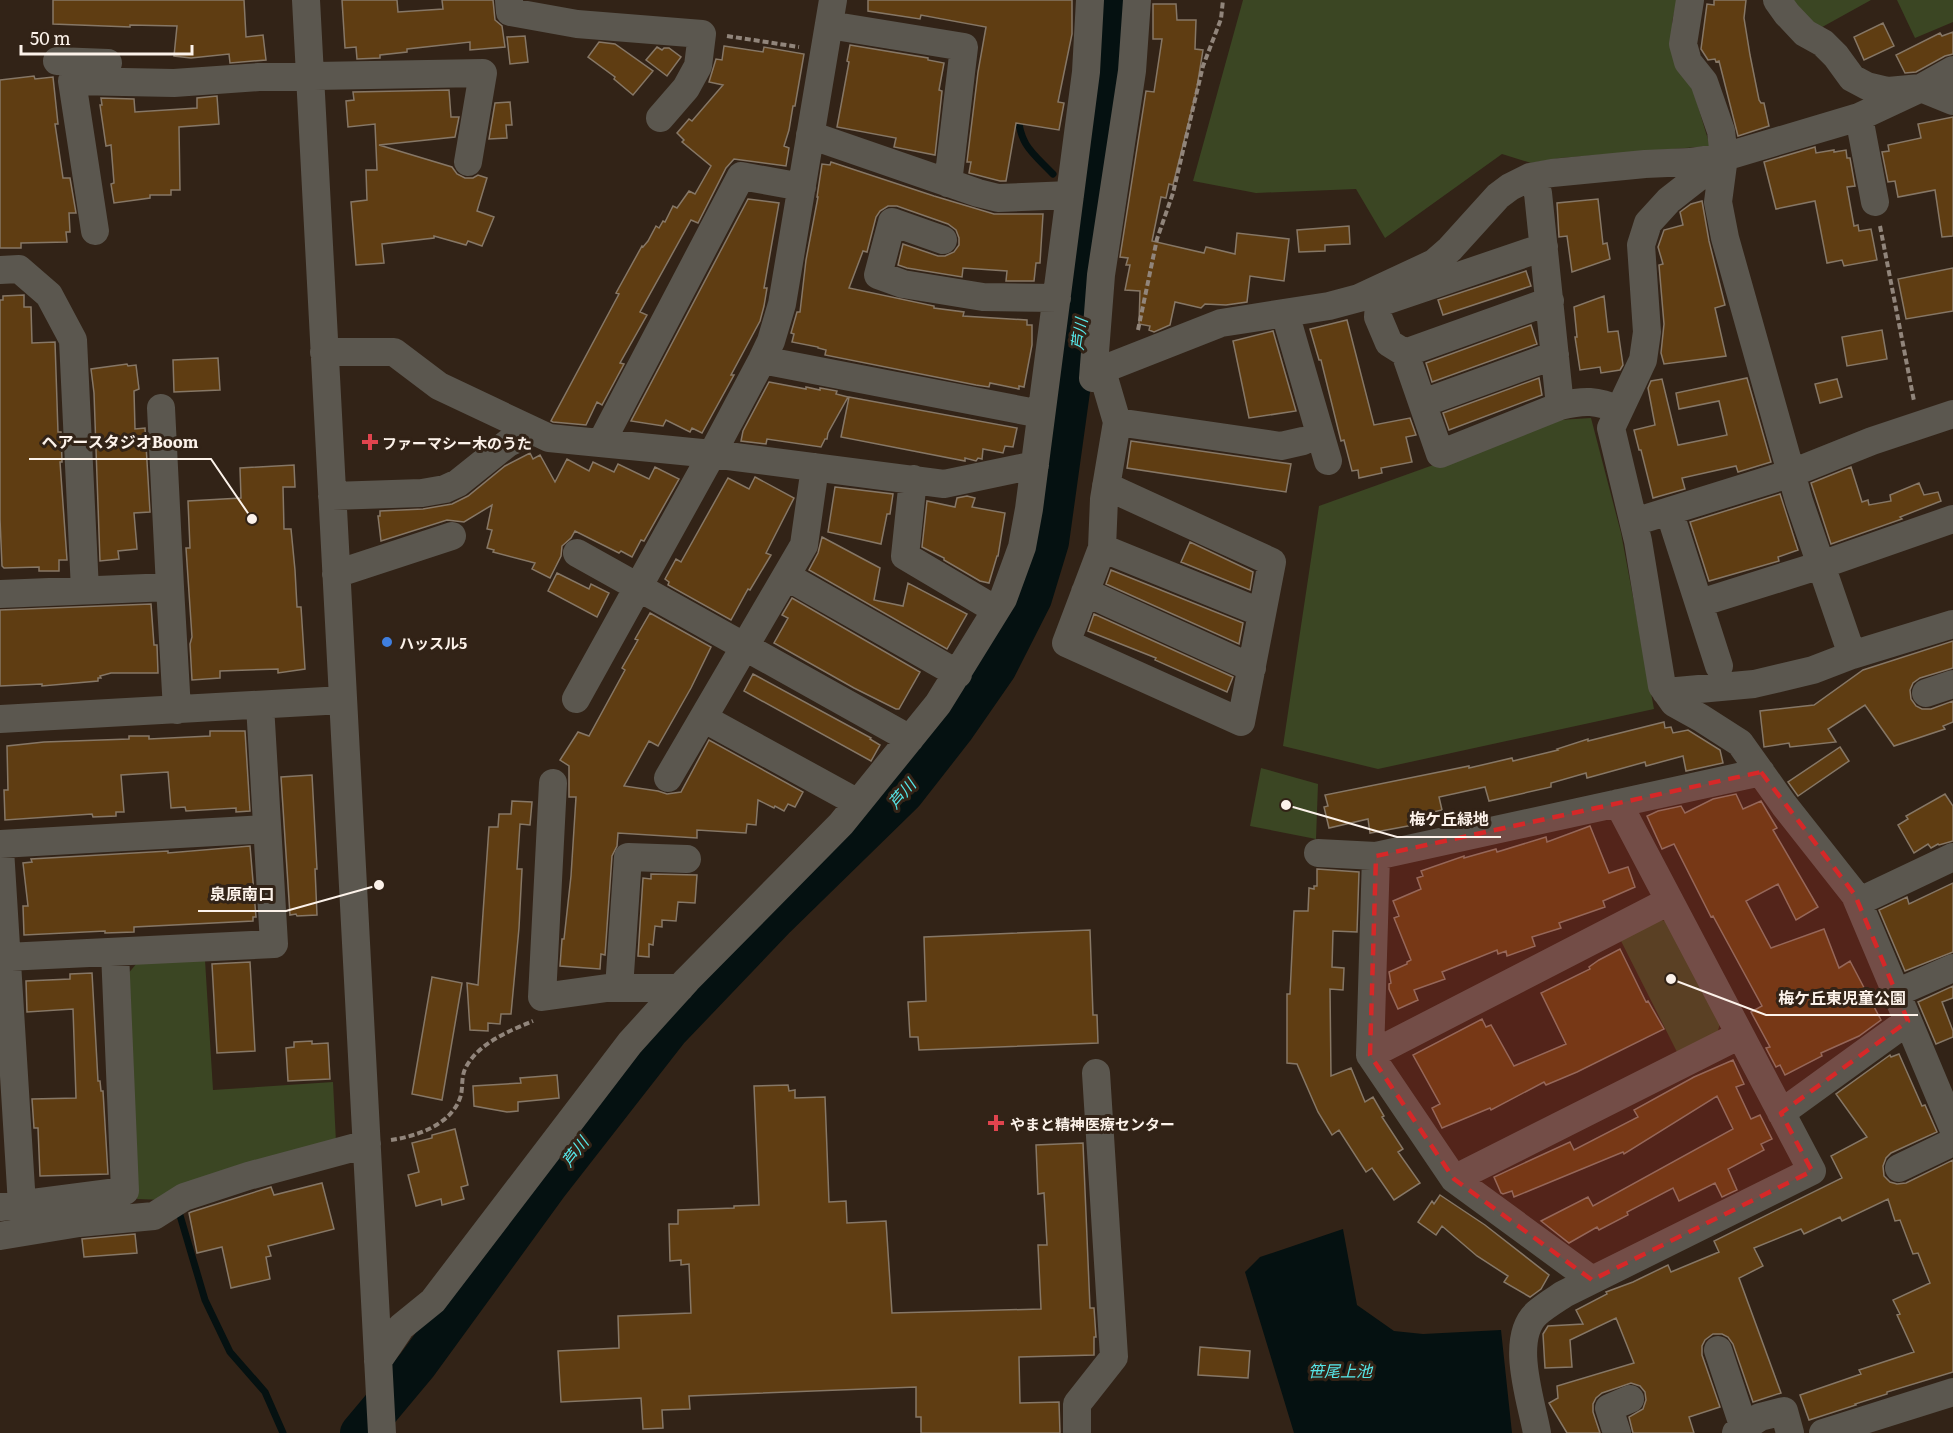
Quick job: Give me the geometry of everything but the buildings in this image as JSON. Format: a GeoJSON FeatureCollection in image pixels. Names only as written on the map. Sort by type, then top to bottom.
{"type":"FeatureCollection","features":[{"type":"Feature","properties":{"kind":"street"},"geometry":{"type":"LineString","coordinates":[[306,0],[382,1433]]}},
{"type":"Feature","properties":{"kind":"street"},"geometry":{"type":"LineString","coordinates":[[509,0],[510,12],[552,9],[577,24],[702,34],[698,66],[686,87],[660,118]]}},
{"type":"Feature","properties":{"kind":"street"},"geometry":{"type":"LineString","coordinates":[[379,1372],[401,1327],[433,1301],[630,1043],[680,988],[842,824],[938,704],[1003,599],[1022,547],[1035,465],[1086,72],[1090,0]]}},
{"type":"Feature","properties":{"kind":"street"},"geometry":{"type":"LineString","coordinates":[[1106,486],[1272,562],[1241,722],[1066,643],[1102,548],[1106,486],[1117,422],[1098,375],[1101,275],[1132,71],[1137,0]]}},
{"type":"Feature","properties":{"kind":"street"},"geometry":{"type":"LineString","coordinates":[[1690,0],[1683,44],[1688,62],[1704,82],[1721,130],[1724,157],[1719,202],[1725,238],[1792,474],[1852,655]]}},
{"type":"Feature","properties":{"kind":"street"},"geometry":{"type":"LineString","coordinates":[[1777,0],[1804,33],[1823,44],[1836,56],[1852,78],[1867,86],[1888,91],[1921,88],[1953,101]]}},
{"type":"Feature","properties":{"kind":"street"},"geometry":{"type":"LineString","coordinates":[[576,699],[712,454],[771,341],[782,304],[829,25],[964,47],[948,183]]}},
{"type":"Feature","properties":{"kind":"street"},"geometry":{"type":"LineString","coordinates":[[57,61],[157,65],[174,84]]}},
{"type":"Feature","properties":{"kind":"street"},"geometry":{"type":"LineString","coordinates":[[1047,373],[1098,375],[1133,358],[1221,323],[1329,306],[1359,298],[1434,264],[1498,196],[1530,177],[1552,172],[1690,162],[1724,157],[1859,117],[1953,70]]}},
{"type":"Feature","properties":{"kind":"street"},"geometry":{"type":"LineString","coordinates":[[95,231],[72,81],[174,84],[259,77],[483,73],[468,162]]}},
{"type":"Feature","properties":{"kind":"street"},"geometry":{"type":"LineString","coordinates":[[1859,117],[1875,202]]}},
{"type":"Feature","properties":{"kind":"street"},"geometry":{"type":"LineString","coordinates":[[810,135],[998,198],[1070,195]]}},
{"type":"Feature","properties":{"kind":"street"},"geometry":{"type":"LineString","coordinates":[[1724,157],[1669,200],[1648,223],[1641,245],[1647,332],[1643,360],[1611,428],[1634,522],[1662,686],[1674,703],[1740,743],[1784,805],[1855,895],[1953,1128]]}},
{"type":"Feature","properties":{"kind":"street"},"geometry":{"type":"LineString","coordinates":[[601,443],[741,176],[802,188]]}},
{"type":"Feature","properties":{"kind":"street"},"geometry":{"type":"LineString","coordinates":[[1530,177],[1538,193],[1560,406]]}},
{"type":"Feature","properties":{"kind":"street"},"geometry":{"type":"LineString","coordinates":[[943,240],[892,222],[878,275],[903,284],[983,297],[1057,298]]}},
{"type":"Feature","properties":{"kind":"street"},"geometry":{"type":"LineString","coordinates":[[1544,247],[1379,303],[1378,317],[1389,343],[1405,353],[1440,454],[1560,406],[1580,401],[1602,402],[1619,410]]}},
{"type":"Feature","properties":{"kind":"street"},"geometry":{"type":"LineString","coordinates":[[0,270],[19,269],[49,295],[73,340],[85,590]]}},
{"type":"Feature","properties":{"kind":"street"},"geometry":{"type":"LineString","coordinates":[[1405,353],[1550,301]]}},
{"type":"Feature","properties":{"kind":"street"},"geometry":{"type":"LineString","coordinates":[[1285,313],[1328,461]]}},
{"type":"Feature","properties":{"kind":"street"},"geometry":{"type":"LineString","coordinates":[[324,352],[394,352],[440,386],[549,438],[712,454],[944,484],[1035,465]]}},
{"type":"Feature","properties":{"kind":"street"},"geometry":{"type":"LineString","coordinates":[[1423,403],[1555,355]]}},
{"type":"Feature","properties":{"kind":"street"},"geometry":{"type":"LineString","coordinates":[[762,360],[1041,414]]}},
{"type":"Feature","properties":{"kind":"street"},"geometry":{"type":"LineString","coordinates":[[161,408],[177,710]]}},
{"type":"Feature","properties":{"kind":"street"},"geometry":{"type":"LineString","coordinates":[[1634,522],[1792,474],[1872,441],[1953,414]]}},
{"type":"Feature","properties":{"kind":"street"},"geometry":{"type":"LineString","coordinates":[[1117,422],[1281,446],[1303,441]]}},
{"type":"Feature","properties":{"kind":"street"},"geometry":{"type":"LineString","coordinates":[[332,496],[422,493],[445,489],[458,483],[508,443],[534,431]]}},
{"type":"Feature","properties":{"kind":"street"},"geometry":{"type":"LineString","coordinates":[[668,778],[804,546],[815,467]]}},
{"type":"Feature","properties":{"kind":"street"},"geometry":{"type":"LineString","coordinates":[[913,479],[905,556],[996,610]]}},
{"type":"Feature","properties":{"kind":"street"},"geometry":{"type":"LineString","coordinates":[[1700,603],[1821,565],[1953,519]]}},
{"type":"Feature","properties":{"kind":"street"},"geometry":{"type":"LineString","coordinates":[[1673,523],[1719,666]]}},
{"type":"Feature","properties":{"kind":"street"},"geometry":{"type":"LineString","coordinates":[[336,574],[452,536]]}},
{"type":"Feature","properties":{"kind":"street"},"geometry":{"type":"LineString","coordinates":[[1102,548],[1262,613]]}},
{"type":"Feature","properties":{"kind":"street"},"geometry":{"type":"LineString","coordinates":[[577,553],[910,739]]}},
{"type":"Feature","properties":{"kind":"street"},"geometry":{"type":"LineString","coordinates":[[786,576],[958,674]]}},
{"type":"Feature","properties":{"kind":"street"},"geometry":{"type":"LineString","coordinates":[[0,594],[170,587]]}},
{"type":"Feature","properties":{"kind":"street"},"geometry":{"type":"LineString","coordinates":[[1085,592],[1252,668]]}},
{"type":"Feature","properties":{"kind":"street"},"geometry":{"type":"LineString","coordinates":[[1666,692],[1754,684],[1813,670],[1852,655],[1953,624]]}},
{"type":"Feature","properties":{"kind":"street"},"geometry":{"type":"LineString","coordinates":[[1926,693],[1953,684]]}},
{"type":"Feature","properties":{"kind":"street"},"geometry":{"type":"LineString","coordinates":[[0,720],[343,700]]}},
{"type":"Feature","properties":{"kind":"street"},"geometry":{"type":"LineString","coordinates":[[6,957],[274,944],[260,705]]}},
{"type":"Feature","properties":{"kind":"street"},"geometry":{"type":"LineString","coordinates":[[703,718],[858,803]]}},
{"type":"Feature","properties":{"kind":"street"},"geometry":{"type":"LineString","coordinates":[[1318,853],[1376,856],[1761,772]]}},
{"type":"Feature","properties":{"kind":"street"},"geometry":{"type":"LineString","coordinates":[[554,783],[542,997],[619,988],[680,988]]}},
{"type":"Feature","properties":{"kind":"street"},"geometry":{"type":"LineString","coordinates":[[1537,1433],[1523,1357],[1525,1331],[1536,1314],[1564,1294],[1812,1171],[1618,804]]}},
{"type":"Feature","properties":{"kind":"street"},"geometry":{"type":"LineString","coordinates":[[0,844],[267,829]]}},
{"type":"Feature","properties":{"kind":"street"},"geometry":{"type":"LineString","coordinates":[[0,849],[6,957],[11,1206],[125,1191],[115,952]]}},
{"type":"Feature","properties":{"kind":"street"},"geometry":{"type":"LineString","coordinates":[[1376,856],[1370,1055],[1454,1179],[1593,1280]]}},
{"type":"Feature","properties":{"kind":"street"},"geometry":{"type":"LineString","coordinates":[[619,988],[628,857],[687,859]]}},
{"type":"Feature","properties":{"kind":"street"},"geometry":{"type":"LineString","coordinates":[[1858,902],[1953,857]]}},
{"type":"Feature","properties":{"kind":"street"},"geometry":{"type":"LineString","coordinates":[[1370,1055],[1669,901]]}},
{"type":"Feature","properties":{"kind":"street"},"geometry":{"type":"LineString","coordinates":[[1896,993],[1953,968]]}},
{"type":"Feature","properties":{"kind":"street"},"geometry":{"type":"LineString","coordinates":[[1781,1113],[1908,1021]]}},
{"type":"Feature","properties":{"kind":"street"},"geometry":{"type":"LineString","coordinates":[[1454,1179],[1740,1035]]}},
{"type":"Feature","properties":{"kind":"street"},"geometry":{"type":"LineString","coordinates":[[1077,1433],[1077,1404],[1114,1357],[1104,1232],[1096,1073]]}},
{"type":"Feature","properties":{"kind":"street"},"geometry":{"type":"LineString","coordinates":[[1899,1168],[1953,1142]]}},
{"type":"Feature","properties":{"kind":"street"},"geometry":{"type":"LineString","coordinates":[[0,1236],[79,1223],[154,1216],[184,1197],[248,1176],[367,1144]]}},
{"type":"Feature","properties":{"kind":"street"},"geometry":{"type":"LineString","coordinates":[[1718,1350],[1740,1430],[1760,1417],[1784,1411],[1790,1433]]}},
{"type":"Feature","properties":{"kind":"street"},"geometry":{"type":"LineString","coordinates":[[1823,1433],[1953,1392]]}},
{"type":"Feature","properties":{"kind":"street"},"geometry":{"type":"LineString","coordinates":[[1617,1433],[1609,1408],[1630,1400]]}},
{"type":"Feature","properties":{"kind":"path"},"geometry":{"type":"LineString","coordinates":[[1133,358],[1157,239],[1173,193],[1203,66],[1221,19],[1223,0]]}},
{"type":"Feature","properties":{"kind":"path"},"geometry":{"type":"LineString","coordinates":[[728,36],[829,25]]}},
{"type":"Feature","properties":{"kind":"path"},"geometry":{"type":"LineString","coordinates":[[1875,202],[1919,425]]}},
{"type":"Feature","properties":{"kind":"path"},"geometry":{"type":"LineString","coordinates":[[367,1144],[426,1131],[444,1120],[461,1095],[466,1066],[483,1047],[516,1028],[542,1017]]}},
{"type":"Feature","properties":{"kind":"highlighted area"},"geometry":{"type":"Polygon","coordinates":[[[1761,772],[1855,895],[1908,1021],[1781,1113],[1812,1171],[1592,1280],[1454,1179],[1370,1055],[1376,856],[1761,772]]]}},
{"type":"Feature","properties":{"kind":"green space"},"geometry":{"type":"Polygon","coordinates":[[[1243,0],[1677,0],[1672,22],[1672,44],[1690,80],[1710,146],[1560,158],[1531,163],[1502,154],[1385,238],[1356,189],[1256,193],[1193,181],[1243,0]]]}},
{"type":"Feature","properties":{"kind":"green space"},"geometry":{"type":"Polygon","coordinates":[[[1792,0],[1871,0],[1815,31],[1792,0]]]}},
{"type":"Feature","properties":{"kind":"green space"},"geometry":{"type":"Polygon","coordinates":[[[1897,0],[1953,0],[1953,22],[1915,38],[1897,0]]]}},
{"type":"Feature","properties":{"kind":"green space"},"geometry":{"type":"Polygon","coordinates":[[[1591,418],[1621,533],[1654,709],[1378,769],[1283,746],[1319,506],[1559,420],[1591,418]]]}},
{"type":"Feature","properties":{"kind":"green space"},"geometry":{"type":"Polygon","coordinates":[[[1261,768],[1318,784],[1316,839],[1250,826],[1261,768]]]}},
{"type":"Feature","properties":{"kind":"green space"},"geometry":{"type":"Polygon","coordinates":[[[1660,919],[1674,925],[1721,1020],[1717,1034],[1678,1054],[1620,939],[1660,919]]]}},
{"type":"Feature","properties":{"kind":"green space"},"geometry":{"type":"Polygon","coordinates":[[[205,960],[213,1090],[333,1082],[336,1142],[164,1200],[137,1199],[127,975],[137,963],[205,960]]]}},
{"type":"Feature","properties":{"kind":"water","name":"笹尾上池"},"geometry":{"type":"Polygon","coordinates":[[[1343,1229],[1357,1305],[1394,1331],[1423,1334],[1501,1330],[1512,1433],[1294,1433],[1245,1272],[1260,1257],[1343,1229]]]}},
{"type":"Feature","properties":{"kind":"waterway","name":"芦川"},"geometry":{"type":"LineString","coordinates":[[360,1433],[417,1365],[548,1185],[669,1030],[775,919],[904,793],[954,729],[997,667],[1032,598],[1049,542],[1091,240],[1115,0]]}},
{"type":"Feature","properties":{"kind":"waterway"},"geometry":{"type":"LineString","coordinates":[[1018,115],[1025,142],[1053,174]]}},
{"type":"Feature","properties":{"kind":"waterway"},"geometry":{"type":"LineString","coordinates":[[177,1211],[205,1300],[230,1352],[265,1392],[283,1433]]}},
{"type":"Feature","properties":{"kind":"place","name":"ファーマシー木のうた"},"geometry":{"type":"Point","coordinates":[370,442]}},
{"type":"Feature","properties":{"kind":"place","name":"ヘアースタジオBoom"},"geometry":{"type":"Point","coordinates":[252,519]}},
{"type":"Feature","properties":{"kind":"place","name":"ハッスル5"},"geometry":{"type":"Point","coordinates":[387,642]}},
{"type":"Feature","properties":{"kind":"place","name":"梅ケ丘緑地"},"geometry":{"type":"Point","coordinates":[1286,805]}},
{"type":"Feature","properties":{"kind":"place","name":"泉原南口"},"geometry":{"type":"Point","coordinates":[379,885]}},
{"type":"Feature","properties":{"kind":"place","name":"梅ケ丘東児童公園"},"geometry":{"type":"Point","coordinates":[1671,979]}},
{"type":"Feature","properties":{"kind":"place","name":"やまと精神医療センター"},"geometry":{"type":"Point","coordinates":[996,1123]}}]}
